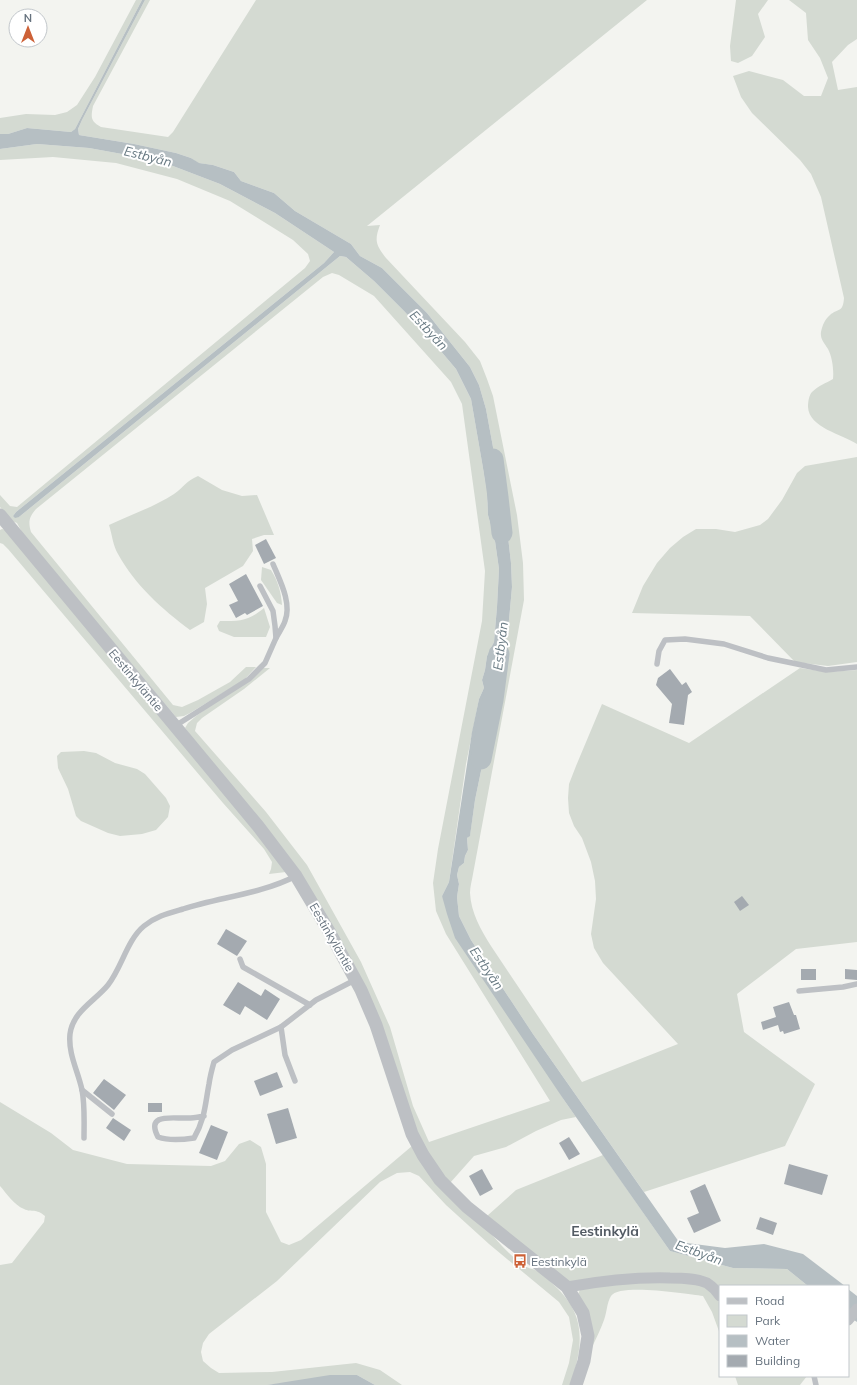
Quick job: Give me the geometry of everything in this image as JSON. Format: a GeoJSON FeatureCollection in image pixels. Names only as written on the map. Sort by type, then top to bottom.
{"type":"FeatureCollection","features":[{"type":"Feature","properties":{"kind":"street","name":"Eestinkyläntie"},"geometry":{"type":"LineString","coordinates":[[2,520],[258,826],[296,876],[356,980],[376,1025],[412,1134],[423,1155],[440,1180],[467,1207],[567,1287],[583,1313],[588,1336],[584,1361],[576,1385]]}},
{"type":"Feature","properties":{"kind":"street"},"geometry":{"type":"LineString","coordinates":[[567,1287],[588,1283],[648,1277],[688,1279],[705,1283],[714,1288],[719,1295]]}},
{"type":"Feature","properties":{"kind":"street"},"geometry":{"type":"LineString","coordinates":[[849,1319],[857,1309]]}},
{"type":"Feature","properties":{"kind":"lane"},"geometry":{"type":"LineString","coordinates":[[175,726],[249,679],[265,663],[276,638],[286,621],[288,607],[283,589],[273,564]]}},
{"type":"Feature","properties":{"kind":"lane"},"geometry":{"type":"LineString","coordinates":[[260,586],[274,611],[276,638]]}},
{"type":"Feature","properties":{"kind":"lane"},"geometry":{"type":"LineString","coordinates":[[656,664],[659,651],[665,640],[685,639],[724,644],[768,658],[826,670],[857,667]]}},
{"type":"Feature","properties":{"kind":"lane"},"geometry":{"type":"LineString","coordinates":[[84,1138],[82,1090],[70,1047],[70,1032],[76,1017],[86,1005],[107,986],[117,971],[133,939],[144,926],[158,917],[202,903],[274,885],[296,876]]}},
{"type":"Feature","properties":{"kind":"lane"},"geometry":{"type":"LineString","coordinates":[[240,959],[243,967],[310,1005]]}},
{"type":"Feature","properties":{"kind":"lane"},"geometry":{"type":"LineString","coordinates":[[204,1116],[189,1118],[164,1118],[156,1121],[154,1130],[158,1136],[166,1140],[185,1140],[194,1138],[201,1126],[204,1116],[209,1082],[214,1062],[232,1050],[281,1027],[316,1000],[356,980]]}},
{"type":"Feature","properties":{"kind":"lane"},"geometry":{"type":"LineString","coordinates":[[799,991],[843,987],[857,984]]}},
{"type":"Feature","properties":{"kind":"lane"},"geometry":{"type":"LineString","coordinates":[[281,1027],[285,1055],[295,1081]]}},
{"type":"Feature","properties":{"kind":"lane"},"geometry":{"type":"LineString","coordinates":[[82,1090],[112,1114]]}},
{"type":"Feature","properties":{"kind":"green space"},"geometry":{"type":"Polygon","coordinates":[[[136,0],[142,0],[75,129],[71,132],[27,128],[8,134],[0,134],[0,118],[26,114],[55,115],[67,112],[77,105],[95,77],[136,0]]]}},
{"type":"Feature","properties":{"kind":"green space"},"geometry":{"type":"Polygon","coordinates":[[[145,0],[150,0],[93,106],[92,118],[95,123],[101,127],[168,137],[173,132],[256,0],[647,0],[367,226],[380,225],[377,235],[377,243],[380,250],[465,342],[480,361],[493,396],[517,515],[523,563],[524,600],[470,893],[472,907],[477,921],[487,940],[582,1082],[678,1044],[603,963],[594,948],[591,934],[596,899],[595,881],[591,862],[582,838],[574,826],[569,813],[568,798],[569,784],[602,704],[689,743],[800,668],[827,672],[857,670],[857,942],[796,949],[737,994],[744,1032],[815,1084],[785,1146],[644,1192],[533,1034],[471,940],[459,916],[457,897],[459,884],[457,875],[459,867],[464,863],[468,850],[467,838],[470,835],[475,800],[487,742],[487,707],[492,696],[501,660],[509,620],[512,587],[507,528],[498,501],[495,458],[486,409],[479,385],[470,367],[427,313],[382,268],[360,256],[351,244],[295,211],[274,193],[241,181],[234,172],[213,165],[198,163],[191,158],[176,153],[79,135],[78,129],[82,120],[145,0]]]}},
{"type":"Feature","properties":{"kind":"green space"},"geometry":{"type":"Polygon","coordinates":[[[736,0],[768,0],[758,14],[765,37],[752,56],[738,63],[731,61],[730,46],[736,0]]]}},
{"type":"Feature","properties":{"kind":"green space"},"geometry":{"type":"Polygon","coordinates":[[[789,0],[857,0],[857,39],[848,45],[832,62],[838,90],[857,87],[857,444],[827,430],[820,425],[810,414],[808,407],[812,392],[819,386],[833,379],[832,359],[822,339],[821,332],[827,318],[840,310],[843,306],[844,298],[821,197],[811,174],[800,160],[752,113],[741,97],[733,76],[749,71],[783,80],[804,96],[821,96],[828,78],[820,58],[808,40],[806,13],[789,0]]]}},
{"type":"Feature","properties":{"kind":"green space"},"geometry":{"type":"Polygon","coordinates":[[[37,144],[89,148],[133,156],[173,166],[220,184],[275,213],[334,252],[324,263],[16,512],[13,516],[19,517],[340,256],[346,257],[374,281],[434,343],[456,369],[471,399],[487,491],[488,515],[495,541],[499,569],[497,607],[494,642],[487,656],[482,680],[484,688],[479,699],[466,764],[449,882],[442,896],[564,1100],[576,1117],[561,1120],[506,1147],[474,1156],[450,1183],[434,1163],[423,1145],[334,929],[185,728],[196,716],[263,668],[270,668],[244,689],[202,718],[197,723],[195,731],[266,812],[307,865],[361,962],[390,1027],[413,1106],[429,1142],[550,1101],[446,934],[436,911],[433,883],[438,849],[482,621],[485,571],[462,404],[451,382],[374,296],[339,275],[332,273],[323,277],[36,509],[30,520],[31,532],[173,705],[182,707],[198,700],[230,682],[246,667],[256,667],[244,680],[190,713],[184,716],[176,717],[24,536],[17,523],[12,521],[0,507],[0,495],[10,506],[17,507],[305,268],[310,261],[308,254],[293,240],[230,201],[177,179],[116,163],[53,157],[0,160],[0,149],[37,144]]]}},
{"type":"Feature","properties":{"kind":"green space"},"geometry":{"type":"Polygon","coordinates":[[[857,457],[857,662],[828,666],[795,662],[750,616],[632,613],[643,586],[657,563],[670,548],[683,537],[696,529],[716,529],[735,532],[760,525],[768,519],[782,500],[797,473],[805,466],[857,457]]]}},
{"type":"Feature","properties":{"kind":"green space"},"geometry":{"type":"Polygon","coordinates":[[[198,476],[222,490],[242,496],[257,495],[274,535],[264,535],[252,539],[253,551],[243,566],[205,588],[207,604],[204,622],[190,630],[159,605],[132,576],[116,551],[109,525],[166,499],[198,476]]]}},
{"type":"Feature","properties":{"kind":"green space"},"geometry":{"type":"Polygon","coordinates":[[[0,530],[6,530],[265,842],[286,872],[269,874],[272,862],[264,849],[223,803],[8,549],[0,543],[0,530]]]}},
{"type":"Feature","properties":{"kind":"green space"},"geometry":{"type":"Polygon","coordinates":[[[262,567],[271,570],[276,578],[282,605],[277,603],[261,580],[262,567]]]}},
{"type":"Feature","properties":{"kind":"green space"},"geometry":{"type":"Polygon","coordinates":[[[264,608],[270,627],[266,637],[234,637],[219,631],[217,626],[220,621],[233,621],[249,618],[264,608]]]}},
{"type":"Feature","properties":{"kind":"green space"},"geometry":{"type":"Polygon","coordinates":[[[84,751],[96,753],[115,763],[137,769],[145,774],[166,798],[170,806],[168,817],[156,830],[142,834],[120,836],[108,833],[81,821],[76,816],[68,789],[58,768],[57,756],[61,752],[84,751]]]}},
{"type":"Feature","properties":{"kind":"green space"},"geometry":{"type":"Polygon","coordinates":[[[0,1102],[51,1133],[73,1150],[127,1164],[211,1166],[225,1161],[239,1144],[250,1140],[261,1147],[266,1164],[266,1212],[281,1242],[289,1245],[301,1240],[412,1146],[510,1254],[528,1268],[543,1275],[566,1298],[573,1309],[580,1332],[578,1357],[571,1385],[562,1385],[569,1363],[573,1340],[569,1317],[559,1302],[489,1244],[446,1205],[419,1176],[410,1172],[397,1173],[380,1182],[277,1281],[209,1334],[203,1343],[201,1352],[203,1361],[219,1373],[272,1372],[356,1363],[380,1370],[402,1385],[375,1385],[357,1375],[267,1385],[0,1385],[0,1265],[12,1263],[44,1222],[45,1216],[37,1211],[27,1210],[17,1205],[0,1186],[0,1102]]]}},
{"type":"Feature","properties":{"kind":"green space"},"geometry":{"type":"Polygon","coordinates":[[[603,1155],[670,1251],[733,1268],[787,1269],[807,1285],[719,1285],[719,1288],[713,1281],[567,1284],[487,1216],[516,1190],[603,1155]]]}},
{"type":"Feature","properties":{"kind":"green space"},"geometry":{"type":"Polygon","coordinates":[[[647,1281],[679,1281],[700,1284],[709,1289],[716,1296],[719,1304],[719,1331],[712,1312],[703,1296],[654,1290],[627,1290],[617,1292],[611,1296],[604,1320],[593,1345],[578,1295],[580,1289],[647,1281]]]}},
{"type":"Feature","properties":{"kind":"green space"},"geometry":{"type":"Polygon","coordinates":[[[735,1377],[806,1377],[800,1385],[738,1385],[735,1377]]]}},
{"type":"Feature","properties":{"kind":"water"},"geometry":{"type":"Polygon","coordinates":[[[142,0],[145,0],[82,120],[78,129],[79,135],[176,153],[191,158],[199,163],[213,165],[234,172],[241,181],[274,193],[295,211],[351,244],[360,256],[382,268],[427,313],[470,367],[479,385],[486,409],[495,458],[498,501],[507,528],[512,587],[509,620],[501,660],[492,696],[487,707],[487,742],[475,800],[470,836],[467,838],[468,850],[464,863],[459,867],[457,875],[459,884],[457,897],[459,916],[471,940],[533,1034],[679,1242],[725,1248],[764,1244],[803,1254],[844,1285],[807,1285],[787,1269],[733,1268],[670,1251],[564,1100],[455,938],[442,896],[449,882],[472,732],[479,699],[484,688],[482,680],[487,656],[494,642],[499,569],[495,541],[488,515],[487,491],[471,399],[456,369],[434,343],[374,281],[346,257],[340,256],[19,517],[15,518],[13,516],[16,512],[324,263],[334,252],[275,213],[220,184],[173,166],[133,156],[89,148],[37,144],[0,149],[0,134],[8,134],[27,128],[71,132],[75,129],[142,0]]]}},
{"type":"Feature","properties":{"kind":"water"},"geometry":{"type":"Polygon","coordinates":[[[849,1290],[857,1296],[857,1322],[849,1317],[849,1290]]]}},
{"type":"Feature","properties":{"kind":"water"},"geometry":{"type":"Polygon","coordinates":[[[330,1375],[357,1375],[375,1385],[267,1385],[330,1375]]]}},
{"type":"Feature","properties":{"kind":"building"},"geometry":{"type":"Polygon","coordinates":[[[266,539],[276,558],[264,564],[255,545],[266,539]]]}},
{"type":"Feature","properties":{"kind":"building"},"geometry":{"type":"Polygon","coordinates":[[[246,574],[263,606],[247,615],[245,613],[236,618],[229,605],[238,601],[229,584],[246,574]]]}},
{"type":"Feature","properties":{"kind":"building"},"geometry":{"type":"Polygon","coordinates":[[[670,669],[682,685],[686,682],[692,692],[688,695],[684,725],[669,723],[672,704],[656,685],[658,678],[670,669]]]}},
{"type":"Feature","properties":{"kind":"building"},"geometry":{"type":"Polygon","coordinates":[[[742,896],[749,905],[740,911],[734,902],[742,896]]]}},
{"type":"Feature","properties":{"kind":"building"},"geometry":{"type":"Polygon","coordinates":[[[226,929],[247,941],[237,956],[217,944],[226,929]]]}},
{"type":"Feature","properties":{"kind":"building"},"geometry":{"type":"Polygon","coordinates":[[[801,969],[816,969],[816,980],[801,980],[801,969]]]}},
{"type":"Feature","properties":{"kind":"building"},"geometry":{"type":"Polygon","coordinates":[[[845,969],[857,970],[857,980],[845,979],[845,969]]]}},
{"type":"Feature","properties":{"kind":"building"},"geometry":{"type":"Polygon","coordinates":[[[238,982],[261,996],[265,989],[280,999],[267,1020],[245,1006],[240,1015],[223,1005],[238,982]]]}},
{"type":"Feature","properties":{"kind":"building"},"geometry":{"type":"Polygon","coordinates":[[[789,1002],[794,1015],[796,1015],[800,1029],[784,1034],[783,1031],[780,1032],[778,1025],[763,1030],[761,1022],[776,1017],[773,1007],[789,1002]]]}},
{"type":"Feature","properties":{"kind":"building"},"geometry":{"type":"Polygon","coordinates":[[[277,1072],[283,1087],[260,1096],[254,1081],[277,1072]]]}},
{"type":"Feature","properties":{"kind":"building"},"geometry":{"type":"Polygon","coordinates":[[[104,1079],[126,1095],[114,1110],[93,1093],[104,1079]]]}},
{"type":"Feature","properties":{"kind":"building"},"geometry":{"type":"Polygon","coordinates":[[[148,1103],[162,1103],[162,1112],[148,1112],[148,1103]]]}},
{"type":"Feature","properties":{"kind":"building"},"geometry":{"type":"Polygon","coordinates":[[[288,1108],[297,1138],[276,1144],[267,1114],[288,1108]]]}},
{"type":"Feature","properties":{"kind":"building"},"geometry":{"type":"Polygon","coordinates":[[[113,1118],[131,1130],[124,1141],[106,1128],[113,1118]]]}},
{"type":"Feature","properties":{"kind":"building"},"geometry":{"type":"Polygon","coordinates":[[[211,1125],[228,1132],[217,1160],[199,1153],[211,1125]]]}},
{"type":"Feature","properties":{"kind":"building"},"geometry":{"type":"Polygon","coordinates":[[[569,1137],[580,1154],[569,1160],[559,1143],[569,1137]]]}},
{"type":"Feature","properties":{"kind":"building"},"geometry":{"type":"Polygon","coordinates":[[[789,1164],[828,1175],[822,1195],[784,1184],[789,1164]]]}},
{"type":"Feature","properties":{"kind":"building"},"geometry":{"type":"Polygon","coordinates":[[[482,1169],[493,1189],[480,1196],[469,1176],[482,1169]]]}},
{"type":"Feature","properties":{"kind":"building"},"geometry":{"type":"Polygon","coordinates":[[[705,1184],[721,1221],[694,1233],[687,1218],[699,1213],[690,1191],[705,1184]]]}},
{"type":"Feature","properties":{"kind":"building"},"geometry":{"type":"Polygon","coordinates":[[[760,1217],[777,1223],[773,1235],[756,1229],[760,1217]]]}},
{"type":"Feature","properties":{"kind":"waterway","name":"Estbyån"},"geometry":{"type":"LineString","coordinates":[[493,459],[502,533]]}},
{"type":"Feature","properties":{"kind":"waterway","name":"Estbyån"},"geometry":{"type":"LineString","coordinates":[[481,759],[493,700],[499,654]]}},
{"type":"Feature","properties":{"kind":"place","name":"Eestinkylä"},"geometry":{"type":"Point","coordinates":[520,1261]}},
{"type":"Feature","properties":{"kind":"district","name":"Eestinkylä"},"geometry":{"type":"Point","coordinates":[605,1231]}}]}
